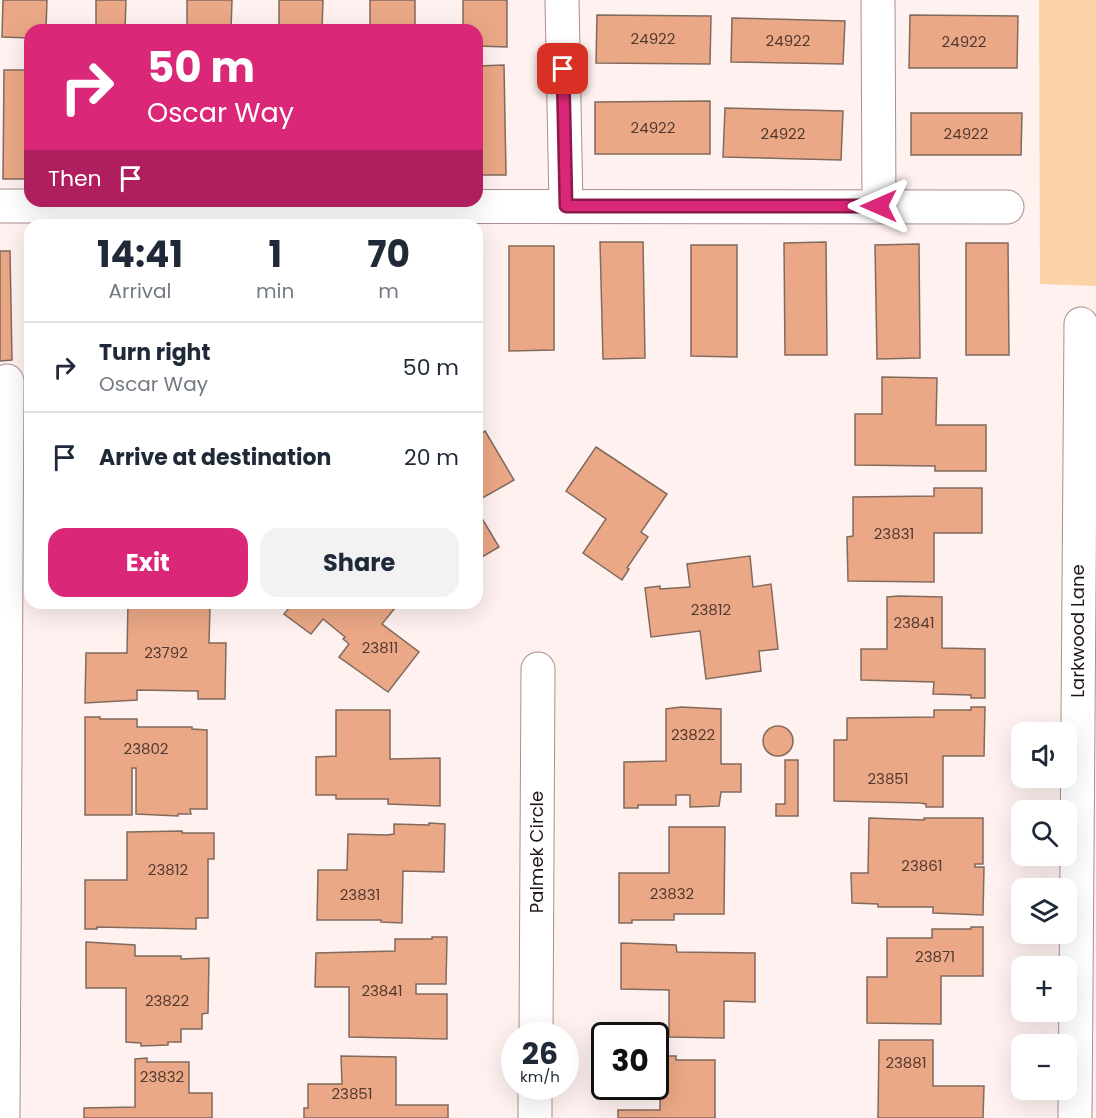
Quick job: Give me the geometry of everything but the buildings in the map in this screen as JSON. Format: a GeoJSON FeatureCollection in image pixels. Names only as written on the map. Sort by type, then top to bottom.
{"type":"FeatureCollection","features":[{"type":"Feature","properties":{"kind":"street"},"geometry":{"type":"LineString","coordinates":[[562,0],[566,206]]}},
{"type":"Feature","properties":{"kind":"street"},"geometry":{"type":"LineString","coordinates":[[878,0],[879,206]]}},
{"type":"Feature","properties":{"kind":"street"},"geometry":{"type":"LineString","coordinates":[[0,206],[24,206]]}},
{"type":"Feature","properties":{"kind":"street"},"geometry":{"type":"LineString","coordinates":[[483,206],[1007,207]]}},
{"type":"Feature","properties":{"kind":"street","name":"Larkwood Lane"},"geometry":{"type":"LineString","coordinates":[[1075,1118],[1081,324]]}},
{"type":"Feature","properties":{"kind":"street"},"geometry":{"type":"LineString","coordinates":[[3,1118],[7,381]]}},
{"type":"Feature","properties":{"kind":"street","name":"Palmek Circle"},"geometry":{"type":"LineString","coordinates":[[536,1022],[538,669]]}},
{"type":"Feature","properties":{"kind":"street"},"geometry":{"type":"LineString","coordinates":[[535,1100],[535,1118]]}},
{"type":"Feature","properties":{"kind":"shaded area"},"geometry":{"type":"Polygon","coordinates":[[[1039,0],[1096,0],[1096,286],[1040,284],[1039,0]]]}},
{"type":"Feature","properties":{"kind":"route"},"geometry":{"type":"LineString","coordinates":[[563,69],[566,206],[879,206]]}}]}
